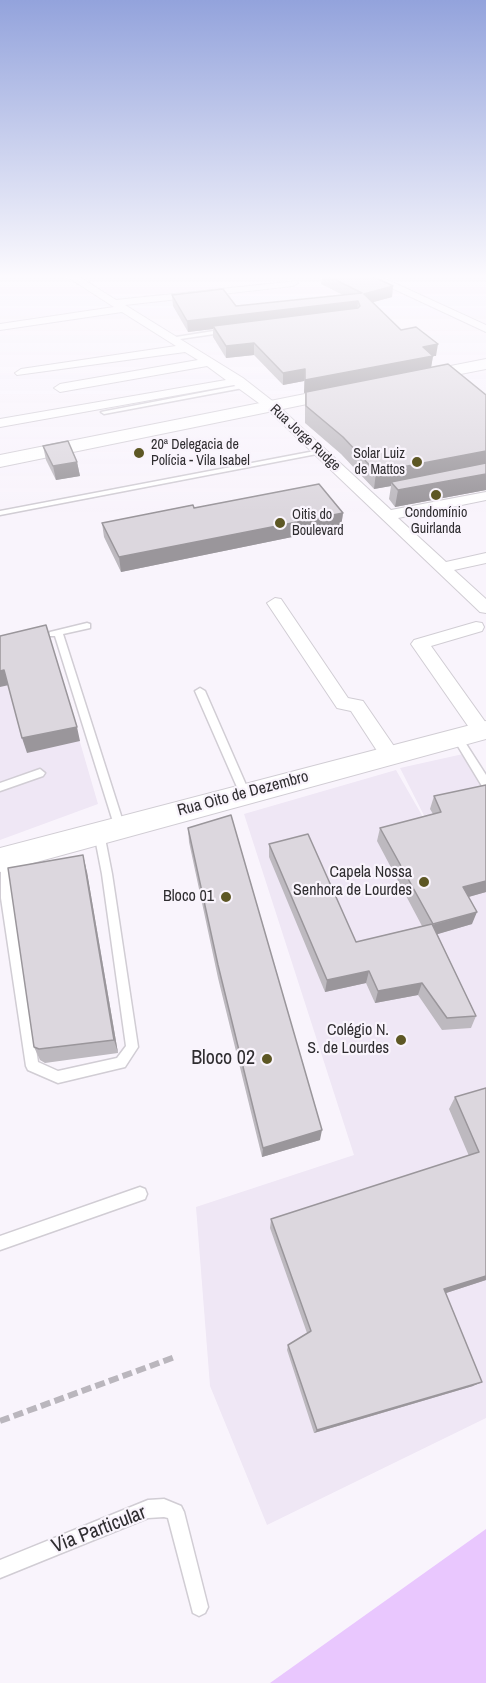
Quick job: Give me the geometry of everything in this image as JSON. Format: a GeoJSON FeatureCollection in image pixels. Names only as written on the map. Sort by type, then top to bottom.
{"type":"FeatureCollection","features":[{"type":"Feature","properties":{"kind":"street"},"geometry":{"type":"LineString","coordinates":[[21,374],[146,355]]}},
{"type":"Feature","properties":{"kind":"street","name":"Rua Jorge Rudge"},"geometry":{"type":"LineString","coordinates":[[197,355],[271,406],[445,567],[486,608]]}},
{"type":"Feature","properties":{"kind":"street"},"geometry":{"type":"LineString","coordinates":[[60,388],[208,362]]}},
{"type":"Feature","properties":{"kind":"street"},"geometry":{"type":"LineString","coordinates":[[402,380],[450,375],[486,364]]}},
{"type":"Feature","properties":{"kind":"street"},"geometry":{"type":"LineString","coordinates":[[0,423],[242,384]]}},
{"type":"Feature","properties":{"kind":"street"},"geometry":{"type":"LineString","coordinates":[[0,461],[358,389]]}},
{"type":"Feature","properties":{"kind":"street"},"geometry":{"type":"LineString","coordinates":[[369,497],[386,493]]}},
{"type":"Feature","properties":{"kind":"street"},"geometry":{"type":"LineString","coordinates":[[389,515],[486,496]]}},
{"type":"Feature","properties":{"kind":"street"},"geometry":{"type":"LineString","coordinates":[[445,567],[486,558]]}},
{"type":"Feature","properties":{"kind":"street"},"geometry":{"type":"LineString","coordinates":[[275,603],[343,704],[357,705],[390,755]]}},
{"type":"Feature","properties":{"kind":"street"},"geometry":{"type":"LineString","coordinates":[[475,733],[420,644],[476,627]]}},
{"type":"Feature","properties":{"kind":"street","name":"Rua Oito de Dezembro"},"geometry":{"type":"LineString","coordinates":[[3,859],[475,733]]}},
{"type":"Feature","properties":{"kind":"lane"},"geometry":{"type":"LineString","coordinates":[[104,412],[242,384]]}},
{"type":"Feature","properties":{"kind":"lane"},"geometry":{"type":"LineString","coordinates":[[0,513],[320,452]]}},
{"type":"Feature","properties":{"kind":"lane"},"geometry":{"type":"LineString","coordinates":[[46,636],[87,626]]}},
{"type":"Feature","properties":{"kind":"lane"},"geometry":{"type":"LineString","coordinates":[[3,859],[32,1066],[58,1077],[120,1063],[132,1047],[107,874],[109,830],[58,633]]}},
{"type":"Feature","properties":{"kind":"lane"},"geometry":{"type":"LineString","coordinates":[[200,691],[246,794]]}},
{"type":"Feature","properties":{"kind":"lane"},"geometry":{"type":"LineString","coordinates":[[475,733],[486,783]]}},
{"type":"Feature","properties":{"kind":"lane"},"geometry":{"type":"LineString","coordinates":[[0,787],[40,773]]}},
{"type":"Feature","properties":{"kind":"lane"},"geometry":{"type":"LineString","coordinates":[[0,1243],[140,1194]]}},
{"type":"Feature","properties":{"kind":"lane","name":"Via Particular"},"geometry":{"type":"LineString","coordinates":[[0,1569],[148,1509],[164,1508],[175,1512],[199,1607]]}},
{"type":"Feature","properties":{"kind":"path"},"geometry":{"type":"LineString","coordinates":[[0,1421],[175,1358]]}},
{"type":"Feature","properties":{"kind":"shaded area"},"geometry":{"type":"Polygon","coordinates":[[[50,639],[98,804],[0,840],[0,652],[50,639]]]}},
{"type":"Feature","properties":{"kind":"shaded area","name":"Colégio N. S. de Lourdes"},"geometry":{"type":"Polygon","coordinates":[[[463,754],[486,796],[486,1418],[267,1525],[210,1386],[196,1207],[354,1155],[244,814],[396,770],[439,845],[400,768],[463,754]]]}},
{"type":"Feature","properties":{"kind":"shaded area"},"geometry":{"type":"Polygon","coordinates":[[[486,1529],[486,1683],[270,1683],[486,1529]]]}},
{"type":"Feature","properties":{"kind":"building"},"geometry":{"type":"Polygon","coordinates":[[[265,355],[433,356],[305,380],[305,369],[283,373],[265,355]]]}},
{"type":"Feature","properties":{"kind":"building"},"geometry":{"type":"Polygon","coordinates":[[[448,364],[486,395],[486,451],[376,472],[343,437],[306,406],[306,392],[448,364]]]}},
{"type":"Feature","properties":{"kind":"building"},"geometry":{"type":"Polygon","coordinates":[[[68,441],[77,462],[53,466],[43,446],[68,441]]]}},
{"type":"Feature","properties":{"kind":"building"},"geometry":{"type":"Polygon","coordinates":[[[486,463],[486,474],[398,490],[391,482],[486,463]]]}},
{"type":"Feature","properties":{"kind":"building"},"geometry":{"type":"Polygon","coordinates":[[[319,484],[343,513],[119,557],[102,523],[193,505],[194,508],[319,484]]]}},
{"type":"Feature","properties":{"kind":"building"},"geometry":{"type":"Polygon","coordinates":[[[46,625],[77,727],[22,738],[4,670],[0,671],[0,636],[46,625]]]}},
{"type":"Feature","properties":{"kind":"building"},"geometry":{"type":"Polygon","coordinates":[[[486,785],[486,881],[463,887],[477,912],[433,924],[380,828],[441,812],[434,796],[486,785]]]}},
{"type":"Feature","properties":{"kind":"building"},"geometry":{"type":"Polygon","coordinates":[[[231,815],[322,1130],[263,1148],[218,965],[188,828],[231,815]]]}},
{"type":"Feature","properties":{"kind":"building"},"geometry":{"type":"Polygon","coordinates":[[[308,834],[356,942],[432,924],[476,1016],[447,1018],[422,983],[378,991],[369,971],[327,980],[269,844],[308,834]]]}},
{"type":"Feature","properties":{"kind":"building"},"geometry":{"type":"Polygon","coordinates":[[[83,855],[114,1040],[39,1049],[34,1047],[8,868],[83,855]]]}},
{"type":"Feature","properties":{"kind":"building"},"geometry":{"type":"Polygon","coordinates":[[[486,1088],[486,1276],[444,1289],[482,1382],[317,1430],[288,1345],[311,1331],[271,1219],[479,1152],[455,1097],[486,1088]]]}},
{"type":"Feature","properties":{"kind":"place","name":"20ª Delegacia de Polícia - Vila Isabel"},"geometry":{"type":"Point","coordinates":[139,453]}},
{"type":"Feature","properties":{"kind":"place","name":"Solar Luiz de Mattos"},"geometry":{"type":"Point","coordinates":[417,462]}},
{"type":"Feature","properties":{"kind":"place","name":"Condomínio Guirlanda"},"geometry":{"type":"Point","coordinates":[436,495]}},
{"type":"Feature","properties":{"kind":"place","name":"Oitis do Boulevard"},"geometry":{"type":"Point","coordinates":[280,523]}},
{"type":"Feature","properties":{"kind":"place","name":"Capela Nossa Senhora de Lourdes"},"geometry":{"type":"Point","coordinates":[424,882]}},
{"type":"Feature","properties":{"kind":"place","name":"Bloco 01"},"geometry":{"type":"Point","coordinates":[226,897]}},
{"type":"Feature","properties":{"kind":"place","name":"Colégio N. S. de Lourdes"},"geometry":{"type":"Point","coordinates":[401,1040]}},
{"type":"Feature","properties":{"kind":"place","name":"Bloco 02"},"geometry":{"type":"Point","coordinates":[267,1059]}}]}
